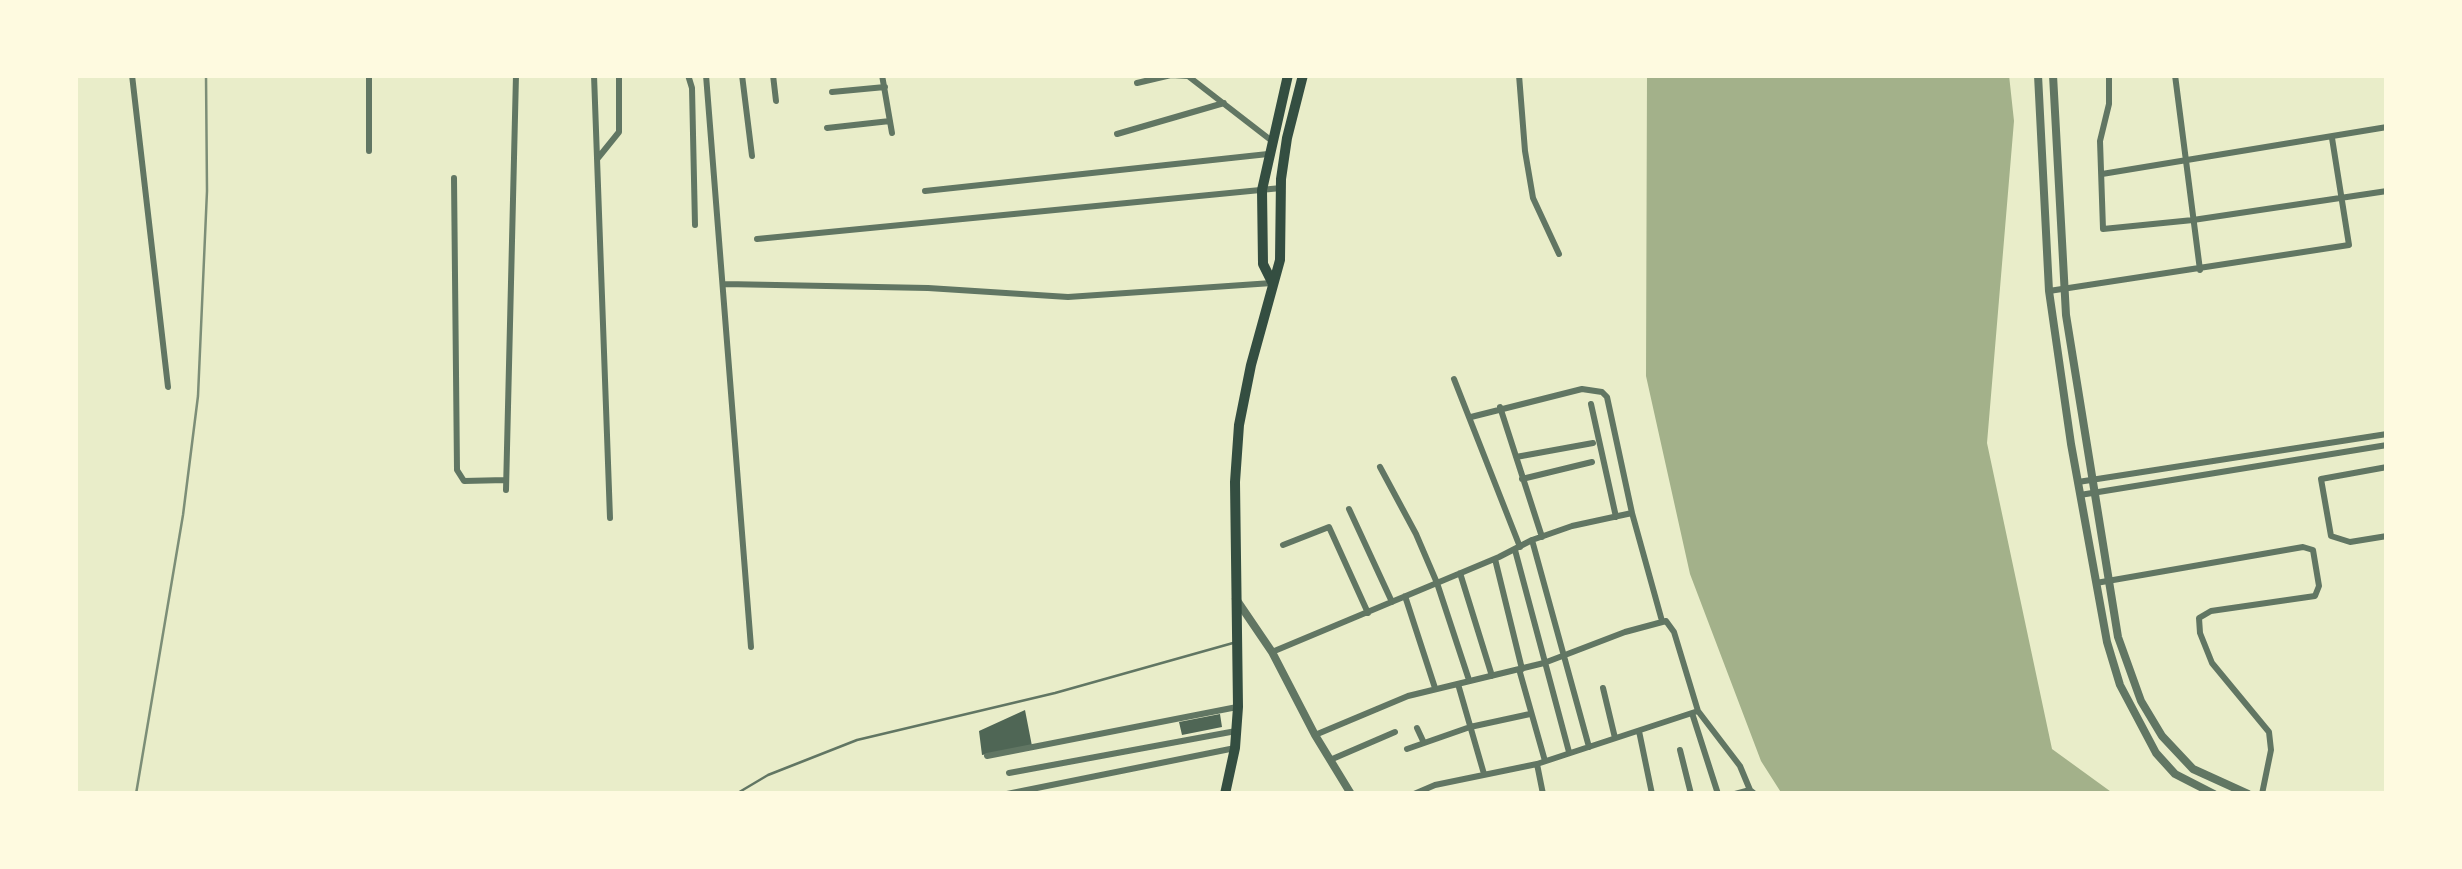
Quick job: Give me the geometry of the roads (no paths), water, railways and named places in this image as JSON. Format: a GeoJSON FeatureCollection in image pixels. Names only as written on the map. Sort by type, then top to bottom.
{"type":"FeatureCollection","features":[{"type":"Feature","properties":{"kind":"main road"},"geometry":{"type":"LineString","coordinates":[[1272,283],[1263,264],[1262,190],[1288,75]]}},
{"type":"Feature","properties":{"kind":"main road"},"geometry":{"type":"LineString","coordinates":[[1225,794],[1235,748],[1238,707],[1235,526],[1239,425],[1280,260],[1281,188],[1287,138],[1303,75]]}},
{"type":"Feature","properties":{"kind":"street"},"geometry":{"type":"LineString","coordinates":[[132,75],[168,387]]}},
{"type":"Feature","properties":{"kind":"street"},"geometry":{"type":"LineString","coordinates":[[368,151],[369,75]]}},
{"type":"Feature","properties":{"kind":"street"},"geometry":{"type":"LineString","coordinates":[[506,490],[516,75]]}},
{"type":"Feature","properties":{"kind":"street"},"geometry":{"type":"LineString","coordinates":[[594,75],[610,518]]}},
{"type":"Feature","properties":{"kind":"street"},"geometry":{"type":"LineString","coordinates":[[597,159],[618,132],[620,75]]}},
{"type":"Feature","properties":{"kind":"street"},"geometry":{"type":"LineString","coordinates":[[688,75],[692,88],[695,225]]}},
{"type":"Feature","properties":{"kind":"street"},"geometry":{"type":"LineString","coordinates":[[706,75],[752,647]]}},
{"type":"Feature","properties":{"kind":"street"},"geometry":{"type":"LineString","coordinates":[[742,75],[752,156]]}},
{"type":"Feature","properties":{"kind":"street"},"geometry":{"type":"LineString","coordinates":[[773,75],[776,101]]}},
{"type":"Feature","properties":{"kind":"street"},"geometry":{"type":"LineString","coordinates":[[882,75],[892,133]]}},
{"type":"Feature","properties":{"kind":"street"},"geometry":{"type":"LineString","coordinates":[[1519,75],[1533,198],[1560,254]]}},
{"type":"Feature","properties":{"kind":"street"},"geometry":{"type":"LineString","coordinates":[[2038,75],[2049,291],[2107,642],[2120,685],[2149,741],[2176,774],[2214,794]]}},
{"type":"Feature","properties":{"kind":"street"},"geometry":{"type":"LineString","coordinates":[[2052,75],[2063,290],[2107,580],[2127,668],[2162,736],[2193,768],[2248,794]]}},
{"type":"Feature","properties":{"kind":"street"},"geometry":{"type":"LineString","coordinates":[[2109,75],[2109,104],[2100,140],[2103,229],[2387,191]]}},
{"type":"Feature","properties":{"kind":"street"},"geometry":{"type":"LineString","coordinates":[[2175,75],[2200,270]]}},
{"type":"Feature","properties":{"kind":"street"},"geometry":{"type":"LineString","coordinates":[[1137,83],[1188,76],[1272,142]]}},
{"type":"Feature","properties":{"kind":"street"},"geometry":{"type":"LineString","coordinates":[[832,92],[884,88]]}},
{"type":"Feature","properties":{"kind":"street"},"geometry":{"type":"LineString","coordinates":[[1116,134],[1226,103]]}},
{"type":"Feature","properties":{"kind":"street"},"geometry":{"type":"LineString","coordinates":[[827,128],[890,121]]}},
{"type":"Feature","properties":{"kind":"street"},"geometry":{"type":"LineString","coordinates":[[2102,174],[2387,127]]}},
{"type":"Feature","properties":{"kind":"street"},"geometry":{"type":"LineString","coordinates":[[2049,291],[2348,245],[2332,138]]}},
{"type":"Feature","properties":{"kind":"street"},"geometry":{"type":"LineString","coordinates":[[926,191],[1268,154]]}},
{"type":"Feature","properties":{"kind":"street"},"geometry":{"type":"LineString","coordinates":[[454,178],[457,470],[464,481],[506,480]]}},
{"type":"Feature","properties":{"kind":"street"},"geometry":{"type":"LineString","coordinates":[[757,239],[1281,188]]}},
{"type":"Feature","properties":{"kind":"street"},"geometry":{"type":"LineString","coordinates":[[725,284],[928,288],[1068,296],[1272,283]]}},
{"type":"Feature","properties":{"kind":"street"},"geometry":{"type":"LineString","coordinates":[[1454,380],[1471,417],[1517,549],[1569,752]]}},
{"type":"Feature","properties":{"kind":"street"},"geometry":{"type":"LineString","coordinates":[[1471,417],[1582,389],[1602,392],[1610,402],[1632,513],[1662,621]]}},
{"type":"Feature","properties":{"kind":"street"},"geometry":{"type":"LineString","coordinates":[[1591,404],[1616,516]]}},
{"type":"Feature","properties":{"kind":"street"},"geometry":{"type":"LineString","coordinates":[[1500,408],[1542,537]]}},
{"type":"Feature","properties":{"kind":"street"},"geometry":{"type":"LineString","coordinates":[[2078,482],[2387,434]]}},
{"type":"Feature","properties":{"kind":"street"},"geometry":{"type":"LineString","coordinates":[[1515,458],[1593,442]]}},
{"type":"Feature","properties":{"kind":"street"},"geometry":{"type":"LineString","coordinates":[[2320,444],[2323,455]]}},
{"type":"Feature","properties":{"kind":"street"},"geometry":{"type":"LineString","coordinates":[[2080,495],[2387,445]]}},
{"type":"Feature","properties":{"kind":"street"},"geometry":{"type":"LineString","coordinates":[[1522,478],[1592,462]]}},
{"type":"Feature","properties":{"kind":"street"},"geometry":{"type":"LineString","coordinates":[[1380,467],[1437,583],[1470,680]]}},
{"type":"Feature","properties":{"kind":"street"},"geometry":{"type":"LineString","coordinates":[[2387,468],[2320,479],[2332,536],[2350,542],[2387,536]]}},
{"type":"Feature","properties":{"kind":"street"},"geometry":{"type":"LineString","coordinates":[[1349,509],[1392,602]]}},
{"type":"Feature","properties":{"kind":"street"},"geometry":{"type":"LineString","coordinates":[[1272,652],[1532,540],[1632,513]]}},
{"type":"Feature","properties":{"kind":"street"},"geometry":{"type":"LineString","coordinates":[[1283,545],[1329,527],[1368,613]]}},
{"type":"Feature","properties":{"kind":"street"},"geometry":{"type":"LineString","coordinates":[[1532,540],[1589,746]]}},
{"type":"Feature","properties":{"kind":"street"},"geometry":{"type":"LineString","coordinates":[[2096,583],[2302,546],[2314,550],[2320,586],[2315,596],[2211,611],[2200,618],[2200,633],[2212,662],[2269,732],[2272,750],[2262,794]]}},
{"type":"Feature","properties":{"kind":"street"},"geometry":{"type":"LineString","coordinates":[[1495,559],[1541,762],[1543,794]]}},
{"type":"Feature","properties":{"kind":"street"},"geometry":{"type":"LineString","coordinates":[[1460,573],[1492,676]]}},
{"type":"Feature","properties":{"kind":"street"},"geometry":{"type":"LineString","coordinates":[[1405,596],[1435,688]]}},
{"type":"Feature","properties":{"kind":"street"},"geometry":{"type":"LineString","coordinates":[[1236,599],[1272,652],[1347,792]]}},
{"type":"Feature","properties":{"kind":"street"},"geometry":{"type":"LineString","coordinates":[[1315,735],[1435,688],[1544,664],[1662,621],[1671,625],[1674,632],[1718,794]]}},
{"type":"Feature","properties":{"kind":"street"},"geometry":{"type":"LineString","coordinates":[[1458,684],[1484,774]]}},
{"type":"Feature","properties":{"kind":"street"},"geometry":{"type":"LineString","coordinates":[[1603,688],[1615,738]]}},
{"type":"Feature","properties":{"kind":"street"},"geometry":{"type":"LineString","coordinates":[[987,756],[1238,707]]}},
{"type":"Feature","properties":{"kind":"street"},"geometry":{"type":"LineString","coordinates":[[1414,794],[1435,785],[1541,762],[1695,712]]}},
{"type":"Feature","properties":{"kind":"street"},"geometry":{"type":"LineString","coordinates":[[1695,712],[1740,766],[1752,792],[1735,794]]}},
{"type":"Feature","properties":{"kind":"street"},"geometry":{"type":"LineString","coordinates":[[1407,750],[1470,726],[1530,714]]}},
{"type":"Feature","properties":{"kind":"street"},"geometry":{"type":"LineString","coordinates":[[1416,728],[1424,743]]}},
{"type":"Feature","properties":{"kind":"street"},"geometry":{"type":"LineString","coordinates":[[1009,773],[1236,731]]}},
{"type":"Feature","properties":{"kind":"street"},"geometry":{"type":"LineString","coordinates":[[1639,731],[1652,794]]}},
{"type":"Feature","properties":{"kind":"street"},"geometry":{"type":"LineString","coordinates":[[1330,760],[1395,732]]}},
{"type":"Feature","properties":{"kind":"street"},"geometry":{"type":"LineString","coordinates":[[1007,794],[1235,748]]}},
{"type":"Feature","properties":{"kind":"street"},"geometry":{"type":"LineString","coordinates":[[1680,750],[1691,794]]}},
{"type":"Feature","properties":{"kind":"lane"},"geometry":{"type":"LineString","coordinates":[[736,794],[768,775],[857,740],[1055,694],[1239,642]]}},
{"type":"Feature","properties":{"kind":"railway"},"geometry":{"type":"LineString","coordinates":[[136,794],[183,515],[198,396],[207,191],[206,75]]}}]}
